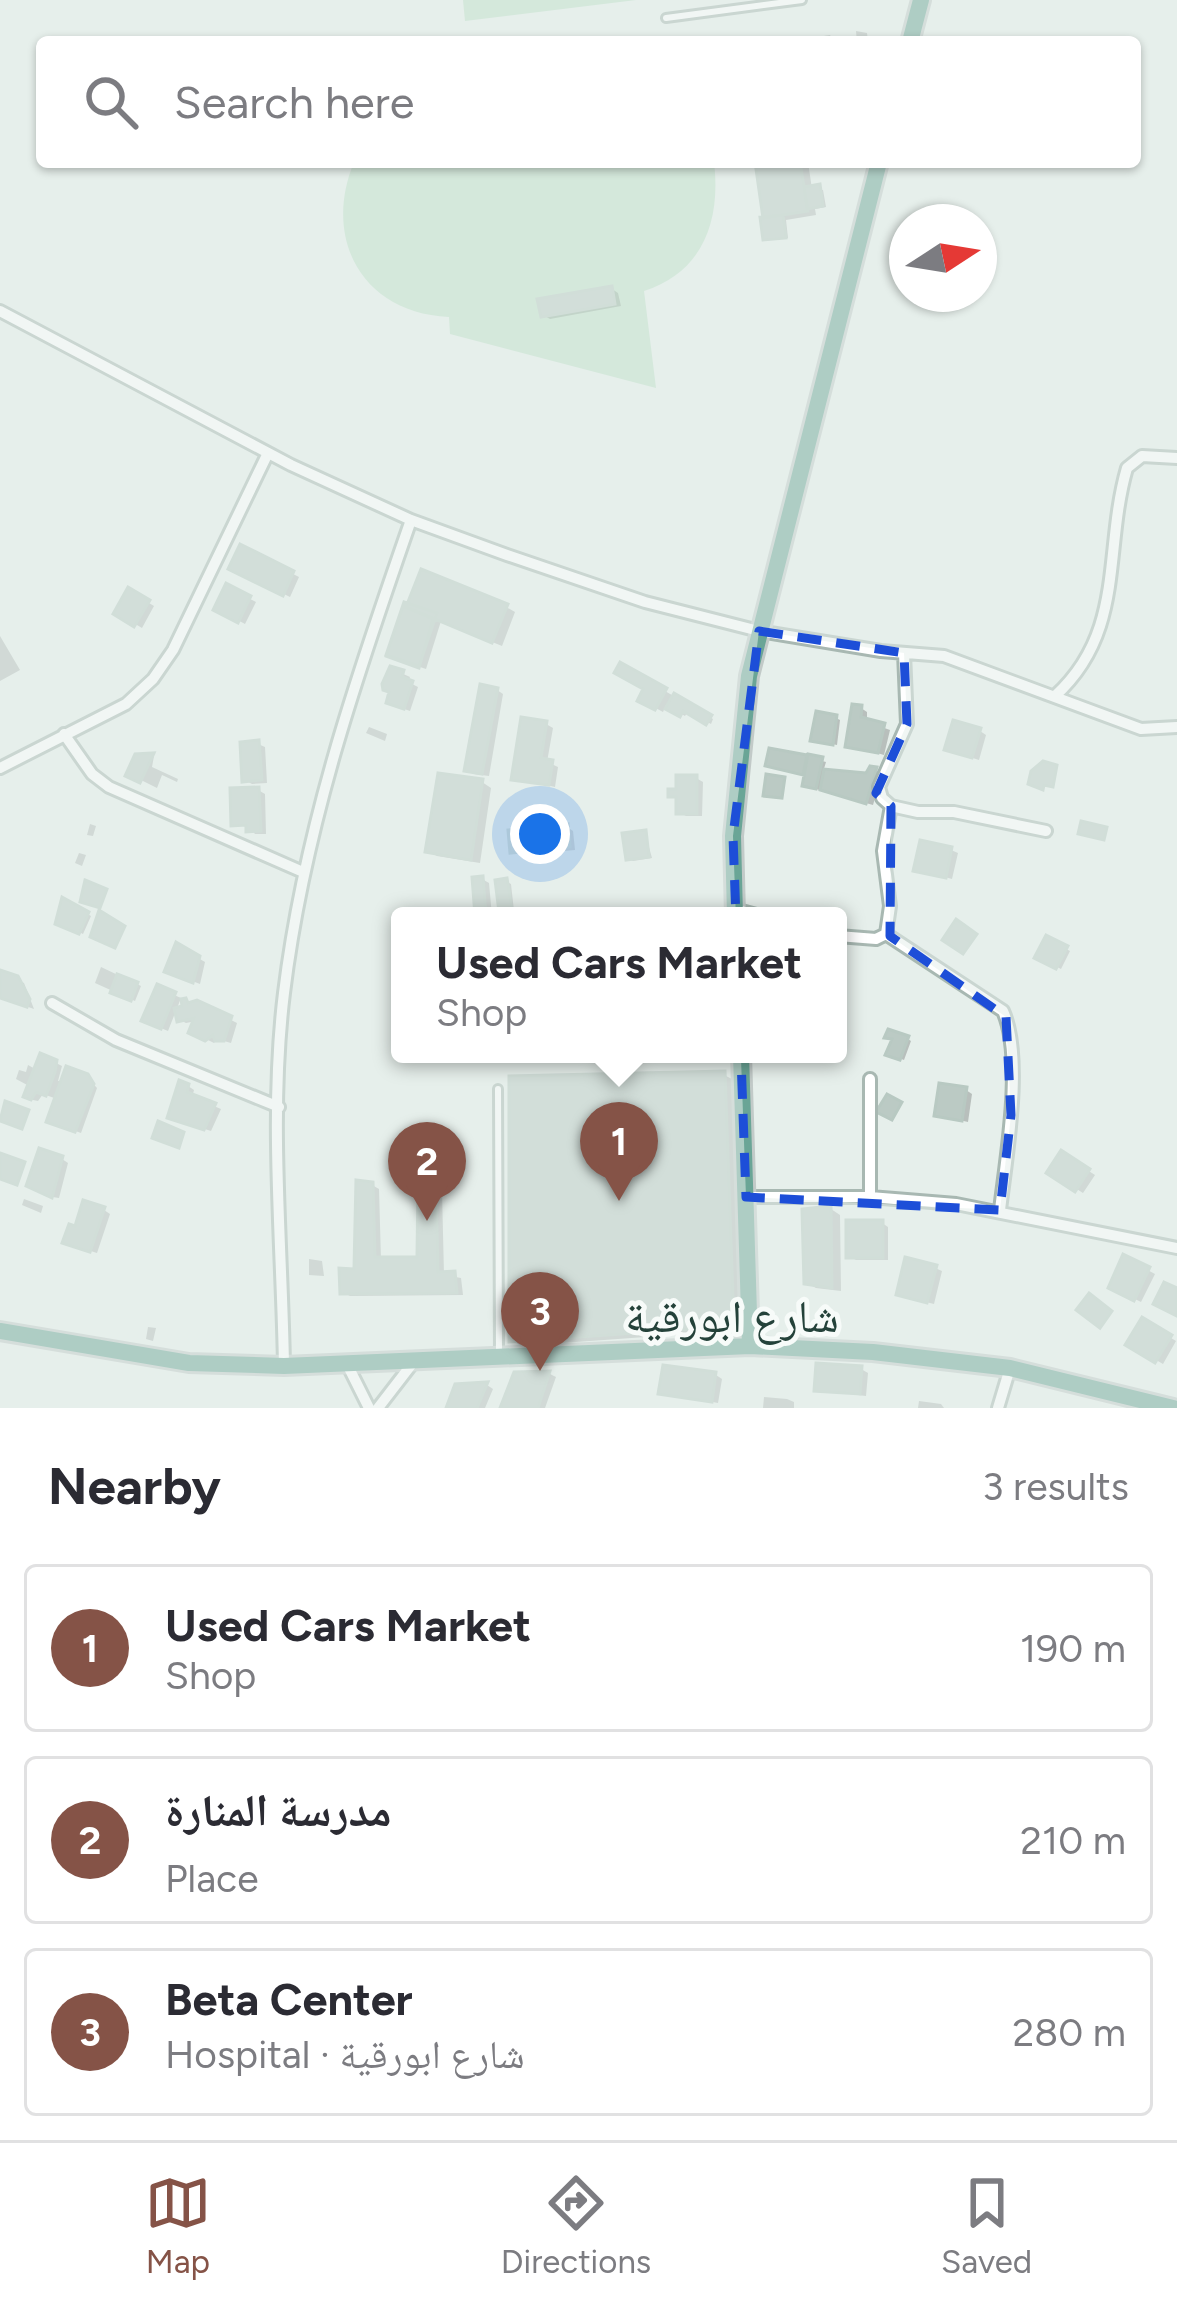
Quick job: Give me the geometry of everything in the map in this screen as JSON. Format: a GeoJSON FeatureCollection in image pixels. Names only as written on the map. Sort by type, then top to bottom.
{"type":"FeatureCollection","features":[{"type":"Feature","properties":{"kind":"main road"},"geometry":{"type":"LineString","coordinates":[[912,36],[921,0]]}},
{"type":"Feature","properties":{"kind":"main road"},"geometry":{"type":"LineString","coordinates":[[735,907],[733,836],[741,726],[759,631],[877,168]]}},
{"type":"Feature","properties":{"kind":"main road"},"geometry":{"type":"LineString","coordinates":[[741,1063],[750,1346]]}},
{"type":"Feature","properties":{"kind":"main road","name":"شارع ابورقية"},"geometry":{"type":"LineString","coordinates":[[0,1331],[189,1363],[284,1366],[750,1346],[873,1352],[1010,1368],[1173,1408]]}},
{"type":"Feature","properties":{"kind":"street"},"geometry":{"type":"LineString","coordinates":[[0,311],[268,453],[412,520],[645,602],[759,631],[944,656],[1141,729],[1177,727]]}},
{"type":"Feature","properties":{"kind":"street"},"geometry":{"type":"LineString","coordinates":[[0,768],[126,704],[163,664],[268,453]]}},
{"type":"Feature","properties":{"kind":"street"},"geometry":{"type":"LineString","coordinates":[[1055,696],[1083,666],[1103,623],[1127,468],[1142,456],[1177,458]]}},
{"type":"Feature","properties":{"kind":"street"},"geometry":{"type":"LineString","coordinates":[[284,1366],[279,1107],[283,997],[303,872],[354,683],[412,520]]}},
{"type":"Feature","properties":{"kind":"street"},"geometry":{"type":"LineString","coordinates":[[904,653],[907,724],[879,788],[881,798],[891,806],[918,812],[954,812],[1046,831]]}},
{"type":"Feature","properties":{"kind":"street"},"geometry":{"type":"LineString","coordinates":[[64,734],[92,774],[109,788],[303,872]]}},
{"type":"Feature","properties":{"kind":"street"},"geometry":{"type":"LineString","coordinates":[[886,934],[890,907],[884,850],[891,806]]}},
{"type":"Feature","properties":{"kind":"street"},"geometry":{"type":"LineString","coordinates":[[847,937],[877,939],[886,934]]}},
{"type":"Feature","properties":{"kind":"street"},"geometry":{"type":"LineString","coordinates":[[886,934],[1006,1017],[1012,1114],[1000,1210]]}},
{"type":"Feature","properties":{"kind":"street"},"geometry":{"type":"LineString","coordinates":[[52,1004],[116,1040],[279,1107]]}},
{"type":"Feature","properties":{"kind":"street"},"geometry":{"type":"LineString","coordinates":[[870,1079],[870,1197]]}},
{"type":"Feature","properties":{"kind":"street"},"geometry":{"type":"LineString","coordinates":[[746,1197],[870,1197],[1000,1210],[1177,1248]]}},
{"type":"Feature","properties":{"kind":"street"},"geometry":{"type":"LineString","coordinates":[[378,1408],[415,1360]]}},
{"type":"Feature","properties":{"kind":"street"},"geometry":{"type":"LineString","coordinates":[[347,1364],[368,1408]]}},
{"type":"Feature","properties":{"kind":"street"},"geometry":{"type":"LineString","coordinates":[[998,1408],[1010,1368]]}},
{"type":"Feature","properties":{"kind":"lane"},"geometry":{"type":"LineString","coordinates":[[666,18],[802,0]]}},
{"type":"Feature","properties":{"kind":"lane"},"geometry":{"type":"LineString","coordinates":[[498,1089],[499,1357]]}},
{"type":"Feature","properties":{"kind":"highlighted area"},"geometry":{"type":"Polygon","coordinates":[[[759,631],[904,653],[907,724],[876,793],[891,806],[890,936],[1006,1017],[1011,1115],[1000,1210],[746,1197],[733,836],[759,631]]]}},
{"type":"Feature","properties":{"kind":"green space"},"geometry":{"type":"Polygon","coordinates":[[[463,0],[636,0],[465,21],[463,0]]]}},
{"type":"Feature","properties":{"kind":"green space"},"geometry":{"type":"Polygon","coordinates":[[[352,168],[714,168],[715,184],[704,242],[681,271],[644,291],[656,388],[450,334],[449,317],[393,302],[357,267],[347,244],[345,191],[352,168]]]}},
{"type":"Feature","properties":{"kind":"building"},"geometry":{"type":"Polygon","coordinates":[[[756,168],[801,168],[808,211],[763,218],[756,168]]]}},
{"type":"Feature","properties":{"kind":"building"},"geometry":{"type":"Polygon","coordinates":[[[820,184],[823,206],[807,209],[804,187],[820,184]]]}},
{"type":"Feature","properties":{"kind":"building"},"geometry":{"type":"Polygon","coordinates":[[[783,215],[786,238],[763,240],[760,217],[783,215]]]}},
{"type":"Feature","properties":{"kind":"building"},"geometry":{"type":"Polygon","coordinates":[[[612,286],[615,304],[541,317],[537,299],[612,286]]]}},
{"type":"Feature","properties":{"kind":"building"},"geometry":{"type":"Polygon","coordinates":[[[240,544],[294,571],[283,596],[228,569],[240,544]]]}},
{"type":"Feature","properties":{"kind":"building"},"geometry":{"type":"Polygon","coordinates":[[[421,569],[508,604],[492,643],[406,607],[421,569]]]}},
{"type":"Feature","properties":{"kind":"building"},"geometry":{"type":"Polygon","coordinates":[[[226,583],[251,596],[238,623],[213,610],[226,583]]]}},
{"type":"Feature","properties":{"kind":"building"},"geometry":{"type":"Polygon","coordinates":[[[128,587],[150,600],[134,627],[113,614],[128,587]]]}},
{"type":"Feature","properties":{"kind":"building"},"geometry":{"type":"Polygon","coordinates":[[[404,602],[437,613],[419,666],[386,655],[404,602]]]}},
{"type":"Feature","properties":{"kind":"building"},"geometry":{"type":"Polygon","coordinates":[[[403,606],[433,619],[419,668],[386,656],[403,606]]]}},
{"type":"Feature","properties":{"kind":"building"},"geometry":{"type":"Polygon","coordinates":[[[620,662],[667,688],[655,710],[637,701],[643,689],[614,673],[620,662]]]}},
{"type":"Feature","properties":{"kind":"building"},"geometry":{"type":"Polygon","coordinates":[[[390,666],[404,670],[402,677],[413,681],[404,709],[386,703],[389,692],[382,684],[390,666]]]}},
{"type":"Feature","properties":{"kind":"building"},"geometry":{"type":"Polygon","coordinates":[[[480,684],[498,688],[482,774],[464,771],[480,684]]]}},
{"type":"Feature","properties":{"kind":"building"},"geometry":{"type":"Polygon","coordinates":[[[674,693],[712,715],[706,725],[683,711],[680,717],[665,709],[674,693]]]}},
{"type":"Feature","properties":{"kind":"building"},"geometry":{"type":"Polygon","coordinates":[[[852,704],[862,705],[861,717],[885,723],[878,753],[845,747],[852,704]]]}},
{"type":"Feature","properties":{"kind":"building"},"geometry":{"type":"Polygon","coordinates":[[[816,711],[837,715],[833,745],[810,741],[816,711]]]}},
{"type":"Feature","properties":{"kind":"building"},"geometry":{"type":"Polygon","coordinates":[[[521,717],[547,721],[541,758],[553,760],[549,785],[511,780],[521,717]]]}},
{"type":"Feature","properties":{"kind":"building"},"geometry":{"type":"Polygon","coordinates":[[[953,720],[981,728],[972,758],[944,750],[953,720]]]}},
{"type":"Feature","properties":{"kind":"building"},"geometry":{"type":"Polygon","coordinates":[[[259,740],[262,780],[242,782],[240,742],[259,740]]]}},
{"type":"Feature","properties":{"kind":"building"},"geometry":{"type":"Polygon","coordinates":[[[769,748],[807,755],[803,775],[765,766],[769,748]]]}},
{"type":"Feature","properties":{"kind":"building"},"geometry":{"type":"Polygon","coordinates":[[[154,753],[140,783],[125,776],[135,754],[154,753]]]}},
{"type":"Feature","properties":{"kind":"building"},"geometry":{"type":"Polygon","coordinates":[[[808,754],[823,757],[816,789],[802,786],[808,754]]]}},
{"type":"Feature","properties":{"kind":"building"},"geometry":{"type":"Polygon","coordinates":[[[1043,761],[1057,765],[1053,787],[1044,785],[1043,790],[1028,784],[1031,771],[1043,761]]]}},
{"type":"Feature","properties":{"kind":"building"},"geometry":{"type":"Polygon","coordinates":[[[870,766],[877,767],[866,804],[820,790],[824,769],[866,773],[870,766]]]}},
{"type":"Feature","properties":{"kind":"building"},"geometry":{"type":"Polygon","coordinates":[[[438,773],[483,779],[471,860],[425,852],[438,773]]]}},
{"type":"Feature","properties":{"kind":"building"},"geometry":{"type":"Polygon","coordinates":[[[766,774],[785,777],[782,798],[763,796],[766,774]]]}},
{"type":"Feature","properties":{"kind":"building"},"geometry":{"type":"Polygon","coordinates":[[[676,775],[697,775],[697,814],[676,814],[676,797],[668,797],[668,789],[676,789],[676,775]]]}},
{"type":"Feature","properties":{"kind":"building"},"geometry":{"type":"Polygon","coordinates":[[[259,787],[261,831],[231,826],[230,788],[259,787]]]}},
{"type":"Feature","properties":{"kind":"building"},"geometry":{"type":"Polygon","coordinates":[[[1081,821],[1107,827],[1104,840],[1078,834],[1081,821]]]}},
{"type":"Feature","properties":{"kind":"building"},"geometry":{"type":"Polygon","coordinates":[[[568,824],[570,847],[510,853],[508,830],[568,824]]]}},
{"type":"Feature","properties":{"kind":"building"},"geometry":{"type":"Polygon","coordinates":[[[646,830],[649,857],[626,860],[622,833],[646,830]]]}},
{"type":"Feature","properties":{"kind":"building"},"geometry":{"type":"Polygon","coordinates":[[[920,840],[952,847],[946,878],[913,871],[920,840]]]}},
{"type":"Feature","properties":{"kind":"building"},"geometry":{"type":"Polygon","coordinates":[[[483,876],[485,907],[474,907],[472,877],[483,876]]]}},
{"type":"Feature","properties":{"kind":"building"},"geometry":{"type":"Polygon","coordinates":[[[507,878],[512,907],[498,907],[495,880],[507,878]]]}},
{"type":"Feature","properties":{"kind":"building"},"geometry":{"type":"Polygon","coordinates":[[[85,880],[107,889],[100,908],[80,902],[85,880]]]}},
{"type":"Feature","properties":{"kind":"building"},"geometry":{"type":"Polygon","coordinates":[[[62,897],[89,912],[79,934],[55,924],[62,897]]]}},
{"type":"Feature","properties":{"kind":"building"},"geometry":{"type":"Polygon","coordinates":[[[99,910],[125,926],[115,948],[90,937],[99,910]]]}},
{"type":"Feature","properties":{"kind":"building"},"geometry":{"type":"Polygon","coordinates":[[[956,919],[977,934],[963,954],[942,940],[956,919]]]}},
{"type":"Feature","properties":{"kind":"building"},"geometry":{"type":"Polygon","coordinates":[[[1046,935],[1068,946],[1056,969],[1034,958],[1046,935]]]}},
{"type":"Feature","properties":{"kind":"building"},"geometry":{"type":"Polygon","coordinates":[[[176,942],[200,956],[193,983],[164,972],[176,942]]]}},
{"type":"Feature","properties":{"kind":"building"},"geometry":{"type":"Polygon","coordinates":[[[0,970],[18,976],[30,999],[27,1007],[0,998],[0,970]]]}},
{"type":"Feature","properties":{"kind":"building"},"geometry":{"type":"Polygon","coordinates":[[[117,974],[138,982],[131,1001],[110,993],[117,974]]]}},
{"type":"Feature","properties":{"kind":"building"},"geometry":{"type":"Polygon","coordinates":[[[157,984],[176,992],[161,1029],[141,1021],[157,984]]]}},
{"type":"Feature","properties":{"kind":"building"},"geometry":{"type":"Polygon","coordinates":[[[186,998],[188,1003],[197,1000],[232,1016],[224,1041],[215,1041],[213,1035],[205,1041],[188,1033],[194,1018],[177,1022],[174,1008],[186,998]]]}},
{"type":"Feature","properties":{"kind":"building"},"geometry":{"type":"Polygon","coordinates":[[[888,1029],[909,1036],[900,1060],[885,1055],[892,1039],[884,1038],[888,1029]]]}},
{"type":"Feature","properties":{"kind":"building"},"geometry":{"type":"Polygon","coordinates":[[[40,1053],[57,1060],[55,1072],[46,1096],[36,1092],[31,1100],[23,1097],[40,1053]]]}},
{"type":"Feature","properties":{"kind":"building"},"geometry":{"type":"Polygon","coordinates":[[[66,1066],[88,1074],[94,1084],[75,1132],[46,1122],[66,1066]]]}},
{"type":"Feature","properties":{"kind":"building"},"geometry":{"type":"Polygon","coordinates":[[[725,1071],[734,1326],[509,1342],[509,1076],[725,1071]]]}},
{"type":"Feature","properties":{"kind":"building"},"geometry":{"type":"Polygon","coordinates":[[[179,1080],[189,1084],[187,1092],[216,1103],[204,1130],[167,1118],[179,1080]]]}},
{"type":"Feature","properties":{"kind":"building"},"geometry":{"type":"Polygon","coordinates":[[[939,1083],[967,1087],[962,1121],[934,1116],[939,1083]]]}},
{"type":"Feature","properties":{"kind":"building"},"geometry":{"type":"Polygon","coordinates":[[[887,1094],[902,1102],[892,1120],[876,1112],[887,1094]]]}},
{"type":"Feature","properties":{"kind":"building"},"geometry":{"type":"Polygon","coordinates":[[[5,1101],[29,1110],[22,1129],[0,1121],[5,1101]]]}},
{"type":"Feature","properties":{"kind":"building"},"geometry":{"type":"Polygon","coordinates":[[[158,1121],[184,1132],[179,1148],[152,1138],[158,1121]]]}},
{"type":"Feature","properties":{"kind":"building"},"geometry":{"type":"Polygon","coordinates":[[[39,1148],[63,1156],[52,1198],[26,1186],[39,1148]]]}},
{"type":"Feature","properties":{"kind":"building"},"geometry":{"type":"Polygon","coordinates":[[[1061,1150],[1090,1169],[1075,1192],[1046,1173],[1061,1150]]]}},
{"type":"Feature","properties":{"kind":"building"},"geometry":{"type":"Polygon","coordinates":[[[0,1153],[25,1162],[17,1185],[0,1179],[0,1153]]]}},
{"type":"Feature","properties":{"kind":"building"},"geometry":{"type":"Polygon","coordinates":[[[356,1180],[373,1182],[375,1257],[417,1257],[418,1185],[436,1185],[438,1272],[455,1271],[457,1293],[340,1294],[339,1268],[354,1269],[356,1180]]]}},
{"type":"Feature","properties":{"kind":"building"},"geometry":{"type":"Polygon","coordinates":[[[83,1200],[105,1207],[90,1252],[62,1243],[69,1224],[75,1226],[83,1200]]]}},
{"type":"Feature","properties":{"kind":"building"},"geometry":{"type":"Polygon","coordinates":[[[831,1206],[832,1288],[804,1284],[802,1209],[831,1206]]]}},
{"type":"Feature","properties":{"kind":"building"},"geometry":{"type":"Polygon","coordinates":[[[846,1220],[883,1220],[883,1258],[846,1258],[846,1220]]]}},
{"type":"Feature","properties":{"kind":"building"},"geometry":{"type":"Polygon","coordinates":[[[1123,1254],[1150,1267],[1134,1301],[1108,1288],[1123,1254]]]}},
{"type":"Feature","properties":{"kind":"building"},"geometry":{"type":"Polygon","coordinates":[[[905,1257],[937,1265],[927,1303],[896,1295],[905,1257]]]}},
{"type":"Feature","properties":{"kind":"building"},"geometry":{"type":"Polygon","coordinates":[[[1164,1282],[1177,1288],[1177,1316],[1153,1304],[1164,1282]]]}},
{"type":"Feature","properties":{"kind":"building"},"geometry":{"type":"Polygon","coordinates":[[[1089,1293],[1112,1311],[1100,1328],[1076,1310],[1089,1293]]]}},
{"type":"Feature","properties":{"kind":"building"},"geometry":{"type":"Polygon","coordinates":[[[1142,1317],[1172,1335],[1155,1363],[1125,1345],[1142,1317]]]}},
{"type":"Feature","properties":{"kind":"building"},"geometry":{"type":"Polygon","coordinates":[[[816,1363],[862,1366],[860,1394],[814,1391],[816,1363]]]}},
{"type":"Feature","properties":{"kind":"building"},"geometry":{"type":"Polygon","coordinates":[[[663,1365],[716,1372],[712,1402],[658,1394],[663,1365]]]}},
{"type":"Feature","properties":{"kind":"building"},"geometry":{"type":"Polygon","coordinates":[[[550,1371],[538,1408],[500,1408],[514,1372],[550,1371]]]}},
{"type":"Feature","properties":{"kind":"building"},"geometry":{"type":"Polygon","coordinates":[[[488,1382],[477,1408],[446,1408],[455,1384],[488,1382]]]}},
{"type":"Feature","properties":{"kind":"place","name":"Used Cars Market"},"geometry":{"type":"Point","coordinates":[619,1201]}},
{"type":"Feature","properties":{"kind":"place","name":"مدرسة المنارة"},"geometry":{"type":"Point","coordinates":[427,1221]}},
{"type":"Feature","properties":{"kind":"place","name":"Beta Center"},"geometry":{"type":"Point","coordinates":[540,1371]}}]}
